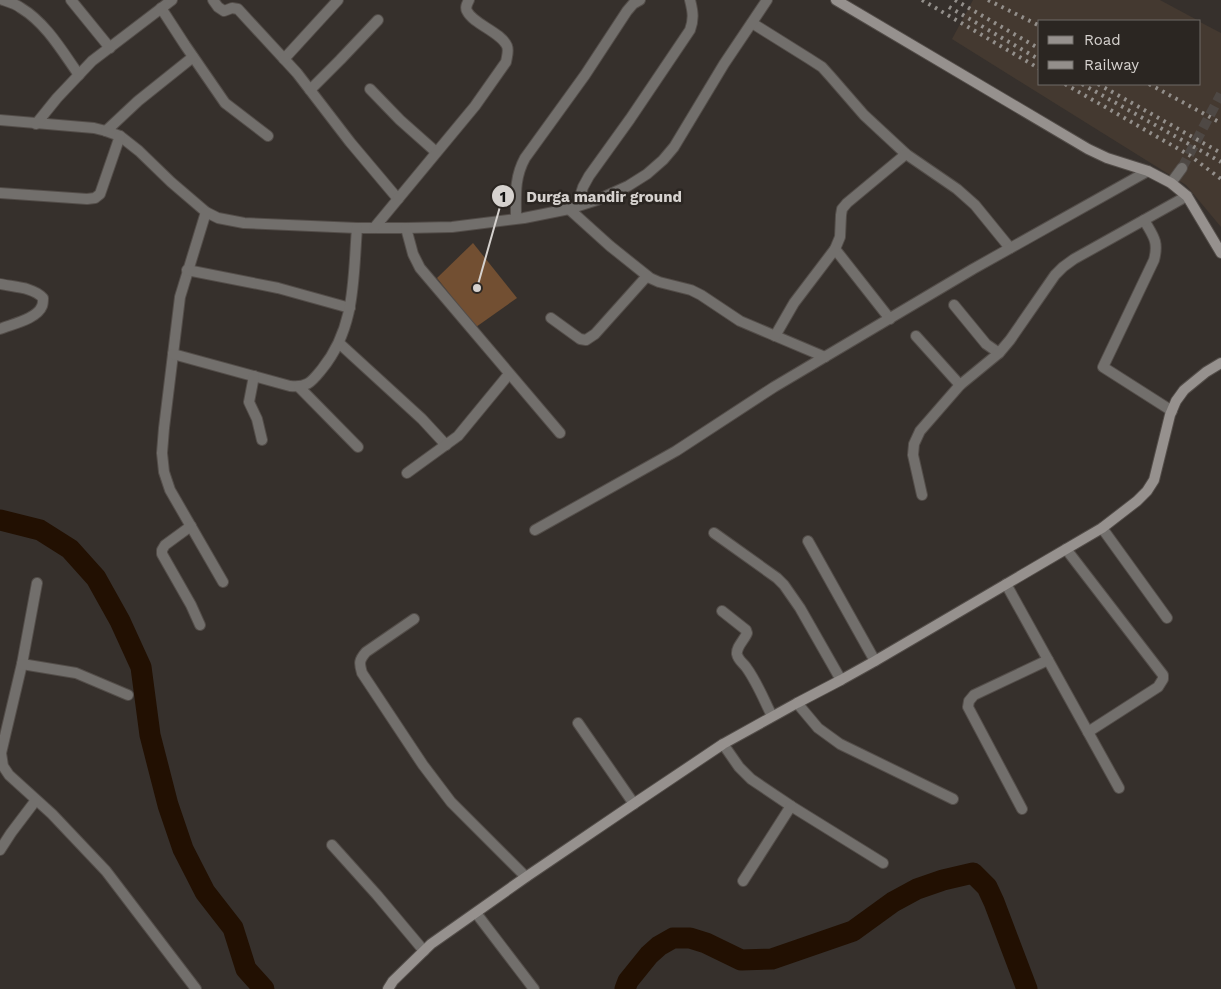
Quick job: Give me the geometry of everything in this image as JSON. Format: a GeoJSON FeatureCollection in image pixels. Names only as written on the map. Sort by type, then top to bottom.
{"type":"FeatureCollection","features":[{"type":"Feature","properties":{"kind":"street"},"geometry":{"type":"LineString","coordinates":[[3,0],[20,7],[40,24],[79,76]]}},
{"type":"Feature","properties":{"kind":"street"},"geometry":{"type":"LineString","coordinates":[[71,0],[110,48]]}},
{"type":"Feature","properties":{"kind":"street"},"geometry":{"type":"LineString","coordinates":[[36,124],[57,98],[92,61],[172,0]]}},
{"type":"Feature","properties":{"kind":"street"},"geometry":{"type":"LineString","coordinates":[[213,0],[221,10],[238,9],[297,73],[350,142],[398,199]]}},
{"type":"Feature","properties":{"kind":"street"},"geometry":{"type":"LineString","coordinates":[[284,59],[338,0]]}},
{"type":"Feature","properties":{"kind":"street"},"geometry":{"type":"LineString","coordinates":[[374,228],[475,106],[506,62],[508,48],[506,43],[472,17],[467,11],[466,6],[469,0]]}},
{"type":"Feature","properties":{"kind":"street"},"geometry":{"type":"LineString","coordinates":[[516,218],[516,188],[520,168],[525,158],[585,75],[627,11],[640,0]]}},
{"type":"Feature","properties":{"kind":"street"},"geometry":{"type":"LineString","coordinates":[[573,207],[589,176],[690,30],[694,20],[690,0]]}},
{"type":"Feature","properties":{"kind":"street"},"geometry":{"type":"LineString","coordinates":[[0,120],[106,130],[120,136],[139,151],[206,212],[218,218],[244,223],[356,228],[452,228],[516,218],[573,207],[597,200],[628,186],[647,174],[663,160],[678,140],[724,64],[767,0]]}},
{"type":"Feature","properties":{"kind":"street"},"geometry":{"type":"LineString","coordinates":[[836,0],[1088,149],[1106,158],[1148,171],[1171,183],[1187,196],[1221,253]]}},
{"type":"Feature","properties":{"kind":"street"},"geometry":{"type":"LineString","coordinates":[[161,8],[193,57],[229,106],[268,136]]}},
{"type":"Feature","properties":{"kind":"street"},"geometry":{"type":"LineString","coordinates":[[310,90],[378,20]]}},
{"type":"Feature","properties":{"kind":"street"},"geometry":{"type":"LineString","coordinates":[[752,23],[822,68],[864,115],[906,154],[957,188],[975,205],[1010,248]]}},
{"type":"Feature","properties":{"kind":"street"},"geometry":{"type":"LineString","coordinates":[[106,130],[138,101],[193,57]]}},
{"type":"Feature","properties":{"kind":"street"},"geometry":{"type":"LineString","coordinates":[[370,89],[400,120],[436,152]]}},
{"type":"Feature","properties":{"kind":"street"},"geometry":{"type":"LineString","coordinates":[[0,192],[87,199],[95,198],[100,194],[120,136]]}},
{"type":"Feature","properties":{"kind":"street"},"geometry":{"type":"LineString","coordinates":[[775,336],[794,303],[835,250],[840,237],[842,209],[906,154]]}},
{"type":"Feature","properties":{"kind":"street"},"geometry":{"type":"LineString","coordinates":[[1171,183],[1182,168]]}},
{"type":"Feature","properties":{"kind":"street"},"geometry":{"type":"LineString","coordinates":[[536,530],[676,451],[774,387],[1010,248],[1148,171]]}},
{"type":"Feature","properties":{"kind":"street"},"geometry":{"type":"LineString","coordinates":[[922,495],[913,455],[914,444],[920,431],[960,385],[999,353],[1055,275],[1063,266],[1074,259],[1187,196]]}},
{"type":"Feature","properties":{"kind":"street"},"geometry":{"type":"LineString","coordinates":[[573,207],[610,246],[647,276],[659,282],[691,290],[740,321],[825,357]]}},
{"type":"Feature","properties":{"kind":"street"},"geometry":{"type":"LineString","coordinates":[[206,212],[180,297],[162,453],[164,472],[170,490],[223,582]]}},
{"type":"Feature","properties":{"kind":"street"},"geometry":{"type":"LineString","coordinates":[[1144,220],[1156,242],[1154,260],[1104,367],[1172,411]]}},
{"type":"Feature","properties":{"kind":"street"},"geometry":{"type":"LineString","coordinates":[[172,354],[290,386],[299,387],[307,384],[314,379],[334,353],[350,308],[356,228]]}},
{"type":"Feature","properties":{"kind":"street"},"geometry":{"type":"LineString","coordinates":[[406,228],[413,254],[420,268],[560,433]]}},
{"type":"Feature","properties":{"kind":"street"},"geometry":{"type":"LineString","coordinates":[[835,250],[890,320]]}},
{"type":"Feature","properties":{"kind":"street"},"geometry":{"type":"LineString","coordinates":[[188,270],[278,288],[350,308]]}},
{"type":"Feature","properties":{"kind":"street"},"geometry":{"type":"LineString","coordinates":[[551,318],[580,339],[586,340],[595,334],[647,276]]}},
{"type":"Feature","properties":{"kind":"street"},"geometry":{"type":"LineString","coordinates":[[0,284],[33,291],[43,298],[42,306],[36,314],[28,319],[0,329]]}},
{"type":"Feature","properties":{"kind":"street"},"geometry":{"type":"LineString","coordinates":[[954,305],[986,344],[999,353]]}},
{"type":"Feature","properties":{"kind":"street"},"geometry":{"type":"LineString","coordinates":[[916,336],[960,385]]}},
{"type":"Feature","properties":{"kind":"street"},"geometry":{"type":"LineString","coordinates":[[339,343],[422,420],[446,445]]}},
{"type":"Feature","properties":{"kind":"street"},"geometry":{"type":"LineString","coordinates":[[388,989],[431,944],[526,877],[724,744],[875,661],[1102,528],[1137,501],[1151,486],[1176,401],[1184,390],[1206,372],[1221,363]]}},
{"type":"Feature","properties":{"kind":"street"},"geometry":{"type":"LineString","coordinates":[[407,473],[458,436],[509,374]]}},
{"type":"Feature","properties":{"kind":"street"},"geometry":{"type":"LineString","coordinates":[[254,376],[249,402],[257,419],[262,440]]}},
{"type":"Feature","properties":{"kind":"street"},"geometry":{"type":"LineString","coordinates":[[299,387],[358,448]]}},
{"type":"Feature","properties":{"kind":"street"},"geometry":{"type":"LineString","coordinates":[[191,526],[165,545],[162,554],[191,605],[200,625]]}},
{"type":"Feature","properties":{"kind":"street"},"geometry":{"type":"LineString","coordinates":[[1102,528],[1167,618]]}},
{"type":"Feature","properties":{"kind":"street"},"geometry":{"type":"LineString","coordinates":[[714,533],[784,585],[800,608],[841,680]]}},
{"type":"Feature","properties":{"kind":"street"},"geometry":{"type":"LineString","coordinates":[[808,541],[875,661]]}},
{"type":"Feature","properties":{"kind":"street"},"geometry":{"type":"LineString","coordinates":[[1066,549],[1160,670],[1163,679],[1158,687],[1088,732]]}},
{"type":"Feature","properties":{"kind":"street"},"geometry":{"type":"LineString","coordinates":[[37,583],[22,664],[1,753],[3,766],[9,776],[52,814],[106,871],[196,989]]}},
{"type":"Feature","properties":{"kind":"street"},"geometry":{"type":"LineString","coordinates":[[1006,584],[1119,788]]}},
{"type":"Feature","properties":{"kind":"street"},"geometry":{"type":"LineString","coordinates":[[722,611],[746,630],[746,636],[737,654],[772,716]]}},
{"type":"Feature","properties":{"kind":"street"},"geometry":{"type":"LineString","coordinates":[[414,619],[361,657],[359,664],[362,673],[423,765],[452,802],[526,877]]}},
{"type":"Feature","properties":{"kind":"street"},"geometry":{"type":"LineString","coordinates":[[1022,809],[968,707],[969,701],[974,695],[1048,660]]}},
{"type":"Feature","properties":{"kind":"street"},"geometry":{"type":"LineString","coordinates":[[22,664],[76,673],[128,695]]}},
{"type":"Feature","properties":{"kind":"street"},"geometry":{"type":"LineString","coordinates":[[796,703],[818,728],[840,744],[953,799]]}},
{"type":"Feature","properties":{"kind":"street"},"geometry":{"type":"LineString","coordinates":[[578,723],[634,804]]}},
{"type":"Feature","properties":{"kind":"street"},"geometry":{"type":"LineString","coordinates":[[724,744],[739,767],[751,779],[882,862]]}},
{"type":"Feature","properties":{"kind":"street"},"geometry":{"type":"LineString","coordinates":[[0,850],[36,800]]}},
{"type":"Feature","properties":{"kind":"street"},"geometry":{"type":"LineString","coordinates":[[743,881],[791,806]]}},
{"type":"Feature","properties":{"kind":"street"},"geometry":{"type":"LineString","coordinates":[[332,844],[424,952]]}},
{"type":"Feature","properties":{"kind":"street"},"geometry":{"type":"LineString","coordinates":[[476,913],[534,989]]}},
{"type":"Feature","properties":{"kind":"shaded area"},"geometry":{"type":"Polygon","coordinates":[[[973,0],[1160,0],[1197,20],[1038,20],[1038,85],[1201,85],[1201,23],[1221,33],[1221,227],[1186,185],[952,39],[973,0]]]}},
{"type":"Feature","properties":{"kind":"shaded area"},"geometry":{"type":"Polygon","coordinates":[[[473,243],[517,298],[476,327],[437,278],[473,243]]]}},
{"type":"Feature","properties":{"kind":"waterway"},"geometry":{"type":"LineString","coordinates":[[0,520],[40,530],[70,549],[96,578],[120,621],[141,667],[150,735],[168,805],[183,849],[205,892],[233,928],[246,969],[264,989]]}},
{"type":"Feature","properties":{"kind":"waterway"},"geometry":{"type":"LineString","coordinates":[[625,989],[628,981],[649,955],[659,946],[673,938],[690,938],[706,943],[741,960],[772,959],[853,931],[893,902],[917,889],[943,880],[973,873],[987,887],[994,902],[1027,989]]}},
{"type":"Feature","properties":{"kind":"tunnel"},"geometry":{"type":"LineString","coordinates":[[1182,168],[1221,94]]}},
{"type":"Feature","properties":{"kind":"railway"},"geometry":{"type":"LineString","coordinates":[[922,0],[1038,68]]}},
{"type":"Feature","properties":{"kind":"railway"},"geometry":{"type":"LineString","coordinates":[[955,0],[1038,48]]}},
{"type":"Feature","properties":{"kind":"railway"},"geometry":{"type":"LineString","coordinates":[[988,0],[1038,25]]}},
{"type":"Feature","properties":{"kind":"railway"},"geometry":{"type":"LineString","coordinates":[[949,7],[1038,59]]}},
{"type":"Feature","properties":{"kind":"railway"},"geometry":{"type":"LineString","coordinates":[[1067,85],[1189,155],[1221,179]]}},
{"type":"Feature","properties":{"kind":"railway"},"geometry":{"type":"LineString","coordinates":[[1084,85],[1221,162]]}},
{"type":"Feature","properties":{"kind":"railway"},"geometry":{"type":"LineString","coordinates":[[1100,85],[1221,153]]}},
{"type":"Feature","properties":{"kind":"railway"},"geometry":{"type":"LineString","coordinates":[[1151,85],[1221,123]]}},
{"type":"Feature","properties":{"kind":"place","name":"Durga mandir ground"},"geometry":{"type":"Point","coordinates":[477,288]}}]}
